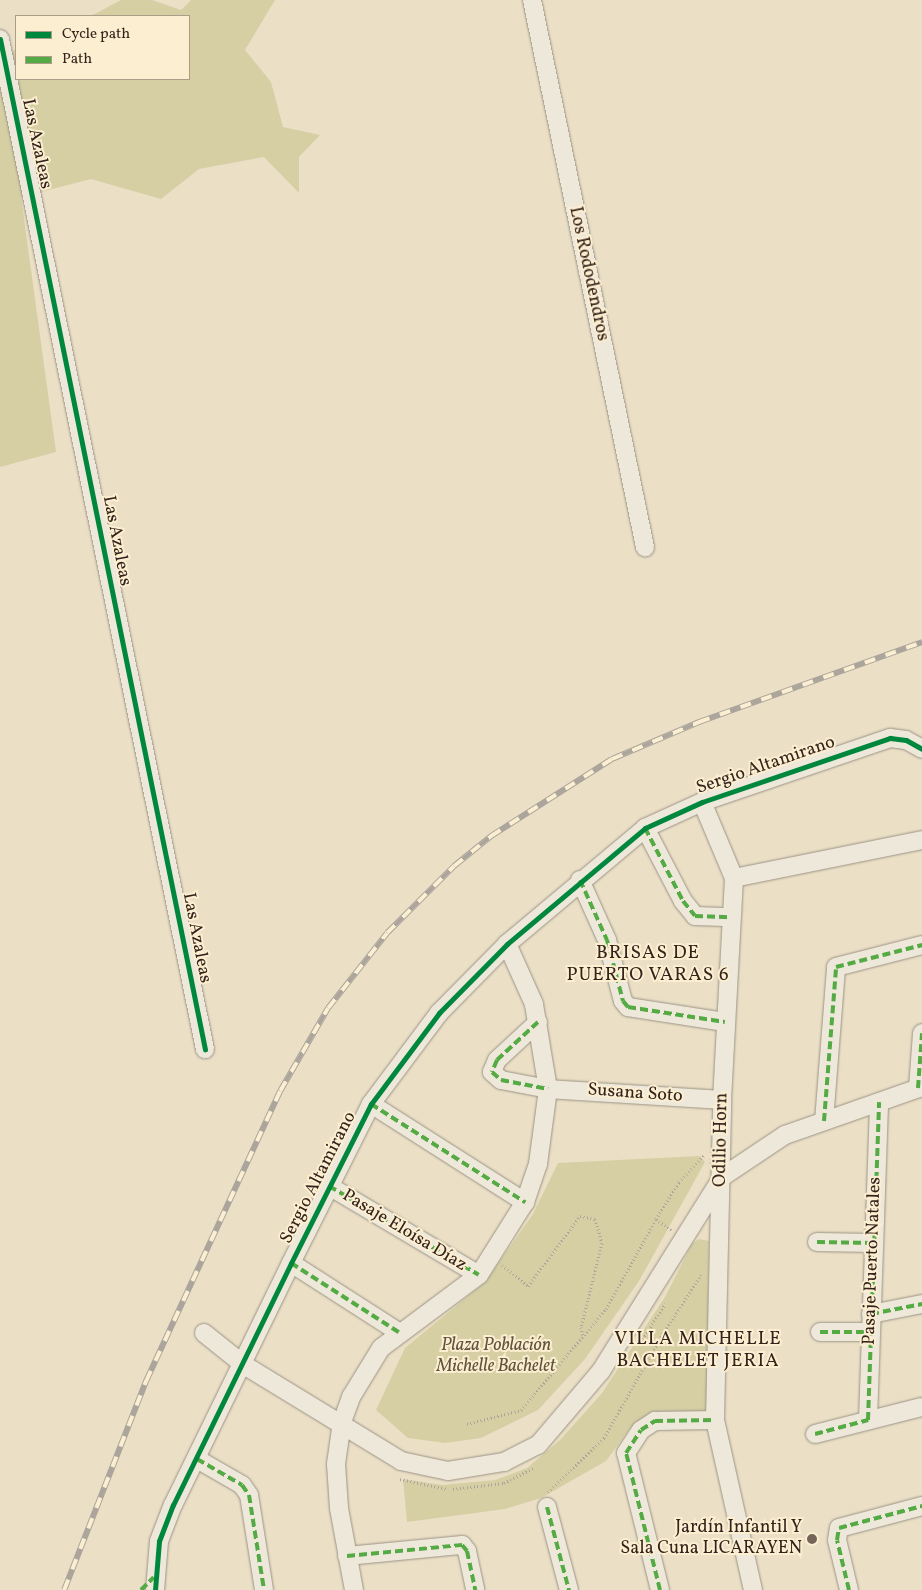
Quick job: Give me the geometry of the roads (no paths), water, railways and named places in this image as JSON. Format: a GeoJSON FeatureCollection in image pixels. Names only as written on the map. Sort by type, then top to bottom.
{"type":"FeatureCollection","features":[{"type":"Feature","properties":{"kind":"street","name":"Los Rododendros"},"geometry":{"type":"LineString","coordinates":[[532,0],[645,547]]}},
{"type":"Feature","properties":{"kind":"street","name":"Las Azaleas"},"geometry":{"type":"LineString","coordinates":[[0,39],[205,1049]]}},
{"type":"Feature","properties":{"kind":"street","name":"Sergio Altamirano"},"geometry":{"type":"LineString","coordinates":[[154,1584],[159,1541],[329,1186],[371,1104],[439,1013],[507,944],[580,880],[645,828],[702,802],[890,738],[906,740],[922,749]]}},
{"type":"Feature","properties":{"kind":"street"},"geometry":{"type":"LineString","coordinates":[[702,802],[734,878],[922,840]]}},
{"type":"Feature","properties":{"kind":"street"},"geometry":{"type":"LineString","coordinates":[[645,828],[683,901],[695,916],[731,917]]}},
{"type":"Feature","properties":{"kind":"street","name":"Odilio Horn"},"geometry":{"type":"LineString","coordinates":[[734,878],[722,1100],[716,1420],[753,1590]]}},
{"type":"Feature","properties":{"kind":"street"},"geometry":{"type":"LineString","coordinates":[[580,880],[608,940],[623,1000],[628,1007],[725,1022]]}},
{"type":"Feature","properties":{"kind":"street"},"geometry":{"type":"LineString","coordinates":[[354,1590],[337,1488],[342,1422],[366,1369],[381,1348],[479,1275],[525,1202],[542,1146],[548,1088],[538,1022],[528,986],[507,944]]}},
{"type":"Feature","properties":{"kind":"street"},"geometry":{"type":"LineString","coordinates":[[824,1121],[836,967],[922,945]]}},
{"type":"Feature","properties":{"kind":"street","name":"Susana Soto"},"geometry":{"type":"LineString","coordinates":[[538,1022],[497,1060],[492,1072],[501,1080],[548,1088],[722,1100]]}},
{"type":"Feature","properties":{"kind":"street"},"geometry":{"type":"LineString","coordinates":[[204,1333],[244,1365],[342,1422],[386,1454],[432,1470],[486,1468],[522,1455],[538,1445],[601,1371],[722,1177],[767,1144],[824,1121],[920,1088],[922,1034]]}},
{"type":"Feature","properties":{"kind":"street","name":"Pasaje Puerto Natales"},"geometry":{"type":"LineString","coordinates":[[868,1420],[878,1102]]}},
{"type":"Feature","properties":{"kind":"street"},"geometry":{"type":"LineString","coordinates":[[371,1104],[525,1202]]}},
{"type":"Feature","properties":{"kind":"street","name":"Pasaje Eloísa Díaz"},"geometry":{"type":"LineString","coordinates":[[329,1186],[479,1275]]}},
{"type":"Feature","properties":{"kind":"street"},"geometry":{"type":"LineString","coordinates":[[690,1229],[706,1224],[720,1233]]}},
{"type":"Feature","properties":{"kind":"street"},"geometry":{"type":"LineString","coordinates":[[817,1242],[873,1243]]}},
{"type":"Feature","properties":{"kind":"street"},"geometry":{"type":"LineString","coordinates":[[291,1263],[400,1334]]}},
{"type":"Feature","properties":{"kind":"street"},"geometry":{"type":"LineString","coordinates":[[871,1314],[922,1304]]}},
{"type":"Feature","properties":{"kind":"street"},"geometry":{"type":"LineString","coordinates":[[820,1332],[871,1332]]}},
{"type":"Feature","properties":{"kind":"street"},"geometry":{"type":"LineString","coordinates":[[815,1434],[922,1407]]}},
{"type":"Feature","properties":{"kind":"street"},"geometry":{"type":"LineString","coordinates":[[660,1590],[626,1453],[641,1430],[655,1421],[716,1420]]}},
{"type":"Feature","properties":{"kind":"street"},"geometry":{"type":"LineString","coordinates":[[197,1459],[242,1485],[249,1495],[264,1590]]}},
{"type":"Feature","properties":{"kind":"street"},"geometry":{"type":"LineString","coordinates":[[849,1590],[837,1540],[840,1528],[922,1506]]}},
{"type":"Feature","properties":{"kind":"street"},"geometry":{"type":"LineString","coordinates":[[547,1507],[569,1590]]}},
{"type":"Feature","properties":{"kind":"street"},"geometry":{"type":"LineString","coordinates":[[347,1556],[462,1545],[468,1551],[475,1590]]}},
{"type":"Feature","properties":{"kind":"street"},"geometry":{"type":"LineString","coordinates":[[141,1590],[154,1584]]}},
{"type":"Feature","properties":{"kind":"railway"},"geometry":{"type":"LineString","coordinates":[[64,1590],[146,1381],[280,1091],[328,1008],[387,933],[454,866],[491,836],[612,759],[699,722],[922,642]]}},
{"type":"Feature","properties":{"kind":"place","name":"Jardín Infantil Y Sala Cuna LICARAYEN"},"geometry":{"type":"Point","coordinates":[812,1539]}},
{"type":"Feature","properties":{"kind":"district","name":"BRISAS DE PUERTO VARAS 6"},"geometry":{"type":"Point","coordinates":[648,965]}},
{"type":"Feature","properties":{"kind":"district","name":"VILLA MICHELLE BACHELET JERIA"},"geometry":{"type":"Point","coordinates":[698,1351]}},
{"type":"Feature","properties":{"kind":"park label","name":"Plaza Población Michelle Bachelet"},"geometry":{"type":"Point","coordinates":[496,1357]}}]}
